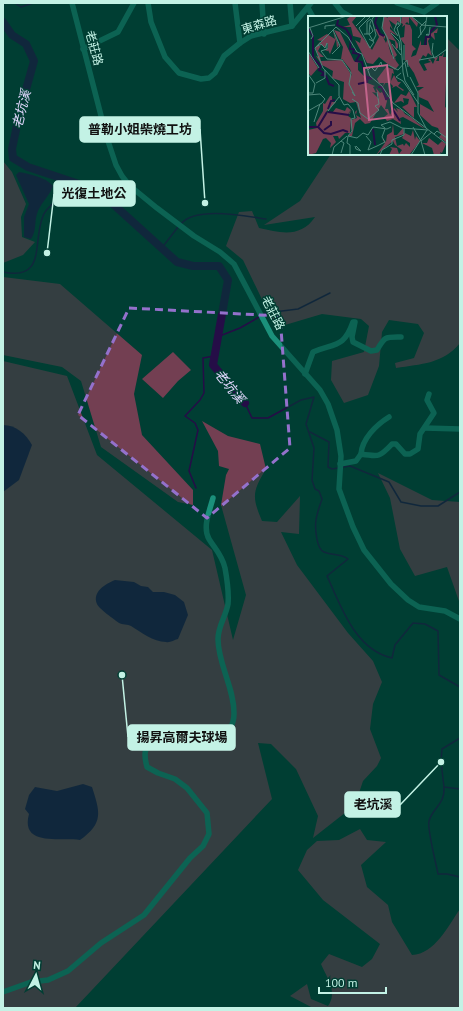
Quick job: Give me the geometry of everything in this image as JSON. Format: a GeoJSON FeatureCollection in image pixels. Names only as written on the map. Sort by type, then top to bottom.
{"type":"FeatureCollection","features":[{"type":"Feature","properties":{"kind":"street","name":"老莊路"},"geometry":{"type":"LineString","coordinates":[[72,3],[83,49],[116,165],[129,185],[179,225],[220,252],[234,264],[272,336],[320,390],[333,416],[341,456],[339,489],[364,550],[373,563],[391,584],[408,600],[419,607],[445,611],[460,619]]}},
{"type":"Feature","properties":{"kind":"street"},"geometry":{"type":"LineString","coordinates":[[83,49],[118,32],[134,3]]}},
{"type":"Feature","properties":{"kind":"street","name":"東森路"},"geometry":{"type":"LineString","coordinates":[[148,3],[151,22],[165,57],[179,73],[201,79],[210,78],[215,73],[224,56],[240,43],[251,36],[292,26],[310,6]]}},
{"type":"Feature","properties":{"kind":"street"},"geometry":{"type":"LineString","coordinates":[[234,3],[240,43]]}},
{"type":"Feature","properties":{"kind":"street"},"geometry":{"type":"LineString","coordinates":[[262,3],[264,34]]}},
{"type":"Feature","properties":{"kind":"street"},"geometry":{"type":"LineString","coordinates":[[290,3],[292,26]]}},
{"type":"Feature","properties":{"kind":"street"},"geometry":{"type":"LineString","coordinates":[[335,3],[342,12],[349,16]]}},
{"type":"Feature","properties":{"kind":"street"},"geometry":{"type":"LineString","coordinates":[[397,3],[424,12],[437,3]]}},
{"type":"Feature","properties":{"kind":"street"},"geometry":{"type":"LineString","coordinates":[[310,6],[313,16]]}},
{"type":"Feature","properties":{"kind":"street"},"geometry":{"type":"LineString","coordinates":[[305,374],[313,352],[330,347],[345,339],[353,322],[356,322],[352,337],[353,342],[371,351],[377,350],[384,339],[401,337]]}},
{"type":"Feature","properties":{"kind":"street"},"geometry":{"type":"LineString","coordinates":[[361,454],[374,457],[381,455],[392,444],[396,444],[405,454],[410,454],[418,449],[420,434],[434,413],[427,400],[429,394]]}},
{"type":"Feature","properties":{"kind":"street"},"geometry":{"type":"LineString","coordinates":[[340,466],[356,461],[361,454],[363,444],[374,429],[389,417]]}},
{"type":"Feature","properties":{"kind":"street"},"geometry":{"type":"LineString","coordinates":[[425,428],[460,429]]}},
{"type":"Feature","properties":{"kind":"street"},"geometry":{"type":"LineString","coordinates":[[3,992],[31,982],[48,980],[68,971],[106,940],[144,915],[190,858],[203,846],[209,834],[207,813],[193,793],[174,779],[158,774],[147,767],[144,758],[145,749],[150,744],[161,738],[187,744],[202,745],[222,739],[229,730],[234,719],[234,705],[218,649],[218,629],[228,604],[224,567],[221,556],[208,538],[207,531],[213,498]]}},
{"type":"Feature","properties":{"kind":"highlighted area"},"geometry":{"type":"Polygon","coordinates":[[[129,308],[280,316],[290,448],[207,518],[78,415],[129,308]]]}},
{"type":"Feature","properties":{"kind":"shaded area"},"geometry":{"type":"Polygon","coordinates":[[[447,38],[460,51],[460,343],[453,350],[439,359],[423,364],[396,368],[395,363],[414,358],[424,333],[418,324],[389,320],[382,332],[379,366],[368,395],[344,403],[331,380],[332,361],[364,352],[369,326],[361,319],[322,314],[285,325],[271,318],[243,260],[226,246],[239,212],[252,211],[259,228],[290,232],[303,228],[315,217],[264,225],[300,201],[330,155],[447,155],[447,38]]]}},
{"type":"Feature","properties":{"kind":"shaded area"},"geometry":{"type":"Polygon","coordinates":[[[3,161],[12,172],[26,204],[21,217],[22,237],[35,242],[23,255],[3,263],[3,161]]]}},
{"type":"Feature","properties":{"kind":"shaded area"},"geometry":{"type":"Polygon","coordinates":[[[19,172],[42,178],[53,186],[38,211],[34,233],[31,239],[24,237],[24,217],[29,204],[16,175],[19,172]]]}},
{"type":"Feature","properties":{"kind":"shaded area"},"geometry":{"type":"Polygon","coordinates":[[[3,277],[60,284],[142,355],[134,394],[142,435],[193,490],[193,505],[178,502],[101,447],[81,381],[62,367],[3,355],[3,277]]]}},
{"type":"Feature","properties":{"kind":"shaded area"},"geometry":{"type":"Polygon","coordinates":[[[173,352],[191,370],[178,381],[163,398],[142,379],[173,352]]]}},
{"type":"Feature","properties":{"kind":"shaded area"},"geometry":{"type":"Polygon","coordinates":[[[3,361],[67,376],[97,455],[212,550],[233,640],[246,595],[221,505],[226,475],[229,469],[219,466],[218,451],[202,421],[228,436],[260,444],[266,469],[258,483],[255,500],[262,521],[277,522],[300,496],[299,534],[281,532],[297,565],[348,633],[373,661],[382,682],[373,704],[370,729],[381,758],[377,766],[363,781],[355,805],[313,838],[318,816],[296,769],[271,744],[258,743],[272,799],[75,1008],[3,1008],[3,361]]]}},
{"type":"Feature","properties":{"kind":"shaded area"},"geometry":{"type":"Polygon","coordinates":[[[3,425],[16,428],[27,437],[32,445],[19,480],[3,492],[3,425]]]}},
{"type":"Feature","properties":{"kind":"shaded area"},"geometry":{"type":"Polygon","coordinates":[[[378,473],[432,500],[460,502],[460,604],[447,567],[415,576],[400,549],[390,498],[378,473]]]}},
{"type":"Feature","properties":{"kind":"shaded area"},"geometry":{"type":"Polygon","coordinates":[[[115,580],[134,582],[141,586],[148,587],[153,592],[164,592],[175,595],[184,602],[188,615],[178,639],[170,642],[161,642],[147,636],[130,625],[119,623],[100,608],[96,600],[98,592],[104,586],[115,580]]]}},
{"type":"Feature","properties":{"kind":"shaded area"},"geometry":{"type":"Polygon","coordinates":[[[83,784],[92,787],[98,810],[96,822],[88,834],[80,840],[44,838],[36,836],[30,832],[28,824],[29,814],[25,809],[29,795],[35,787],[57,791],[83,784]]]}},
{"type":"Feature","properties":{"kind":"shaded area"},"geometry":{"type":"Polygon","coordinates":[[[360,829],[367,840],[386,842],[361,865],[367,887],[388,905],[392,922],[412,955],[428,950],[446,931],[460,909],[460,1008],[313,1008],[290,996],[307,984],[311,999],[328,1006],[331,1001],[332,990],[321,964],[329,954],[362,967],[372,959],[380,944],[323,900],[298,870],[307,850],[317,841],[339,840],[360,829]]]}},
{"type":"Feature","properties":{"kind":"waterway"},"geometry":{"type":"LineString","coordinates":[[15,3],[21,7],[33,3]]}},
{"type":"Feature","properties":{"kind":"waterway","name":"老坑溪"},"geometry":{"type":"LineString","coordinates":[[3,22],[12,35],[26,44],[34,61],[20,111],[12,149],[13,158],[28,167],[82,185],[102,194],[177,262],[193,266],[219,266],[228,280],[213,365],[245,403]]}},
{"type":"Feature","properties":{"kind":"waterway"},"geometry":{"type":"LineString","coordinates":[[3,272],[17,273],[26,271],[32,265],[43,216],[54,202],[61,178]]}},
{"type":"Feature","properties":{"kind":"waterway"},"geometry":{"type":"LineString","coordinates":[[181,224],[188,218],[197,215],[209,214],[266,219]]}},
{"type":"Feature","properties":{"kind":"waterway"},"geometry":{"type":"LineString","coordinates":[[161,249],[178,227]]}},
{"type":"Feature","properties":{"kind":"waterway"},"geometry":{"type":"LineString","coordinates":[[217,337],[240,328],[266,313],[298,309],[330,293]]}},
{"type":"Feature","properties":{"kind":"waterway"},"geometry":{"type":"LineString","coordinates":[[196,488],[189,471],[198,430],[195,423],[185,416],[200,400],[204,393],[203,358],[214,356]]}},
{"type":"Feature","properties":{"kind":"waterway","name":"老坑溪"},"geometry":{"type":"LineString","coordinates":[[245,403],[252,418],[268,418],[301,400],[314,397],[306,424],[314,448],[312,480],[315,489],[319,491],[322,499],[316,520],[317,538],[321,550],[348,559],[327,576],[344,613],[351,625],[368,646],[379,653],[392,658],[395,645],[413,623],[425,624],[438,631],[439,675],[460,687]]}},
{"type":"Feature","properties":{"kind":"waterway"},"geometry":{"type":"LineString","coordinates":[[310,432],[329,442],[328,467],[332,469],[350,466],[389,482],[401,502],[421,506],[438,506],[460,492]]}},
{"type":"Feature","properties":{"kind":"waterway","name":"老坑溪"},"geometry":{"type":"LineString","coordinates":[[460,738],[442,749],[441,762],[444,787],[460,789]]}},
{"type":"Feature","properties":{"kind":"waterway"},"geometry":{"type":"LineString","coordinates":[[444,787],[443,798],[433,812],[429,821],[430,838],[438,874],[447,874],[460,877]]}},
{"type":"Feature","properties":{"kind":"place","name":"普勒小姐柴燒工坊"},"geometry":{"type":"Point","coordinates":[205,203]}},
{"type":"Feature","properties":{"kind":"place","name":"光復土地公"},"geometry":{"type":"Point","coordinates":[47,253]}},
{"type":"Feature","properties":{"kind":"place","name":"揚昇高爾夫球場"},"geometry":{"type":"Point","coordinates":[122,675]}},
{"type":"Feature","properties":{"kind":"place","name":"老坑溪"},"geometry":{"type":"Point","coordinates":[441,762]}}]}
